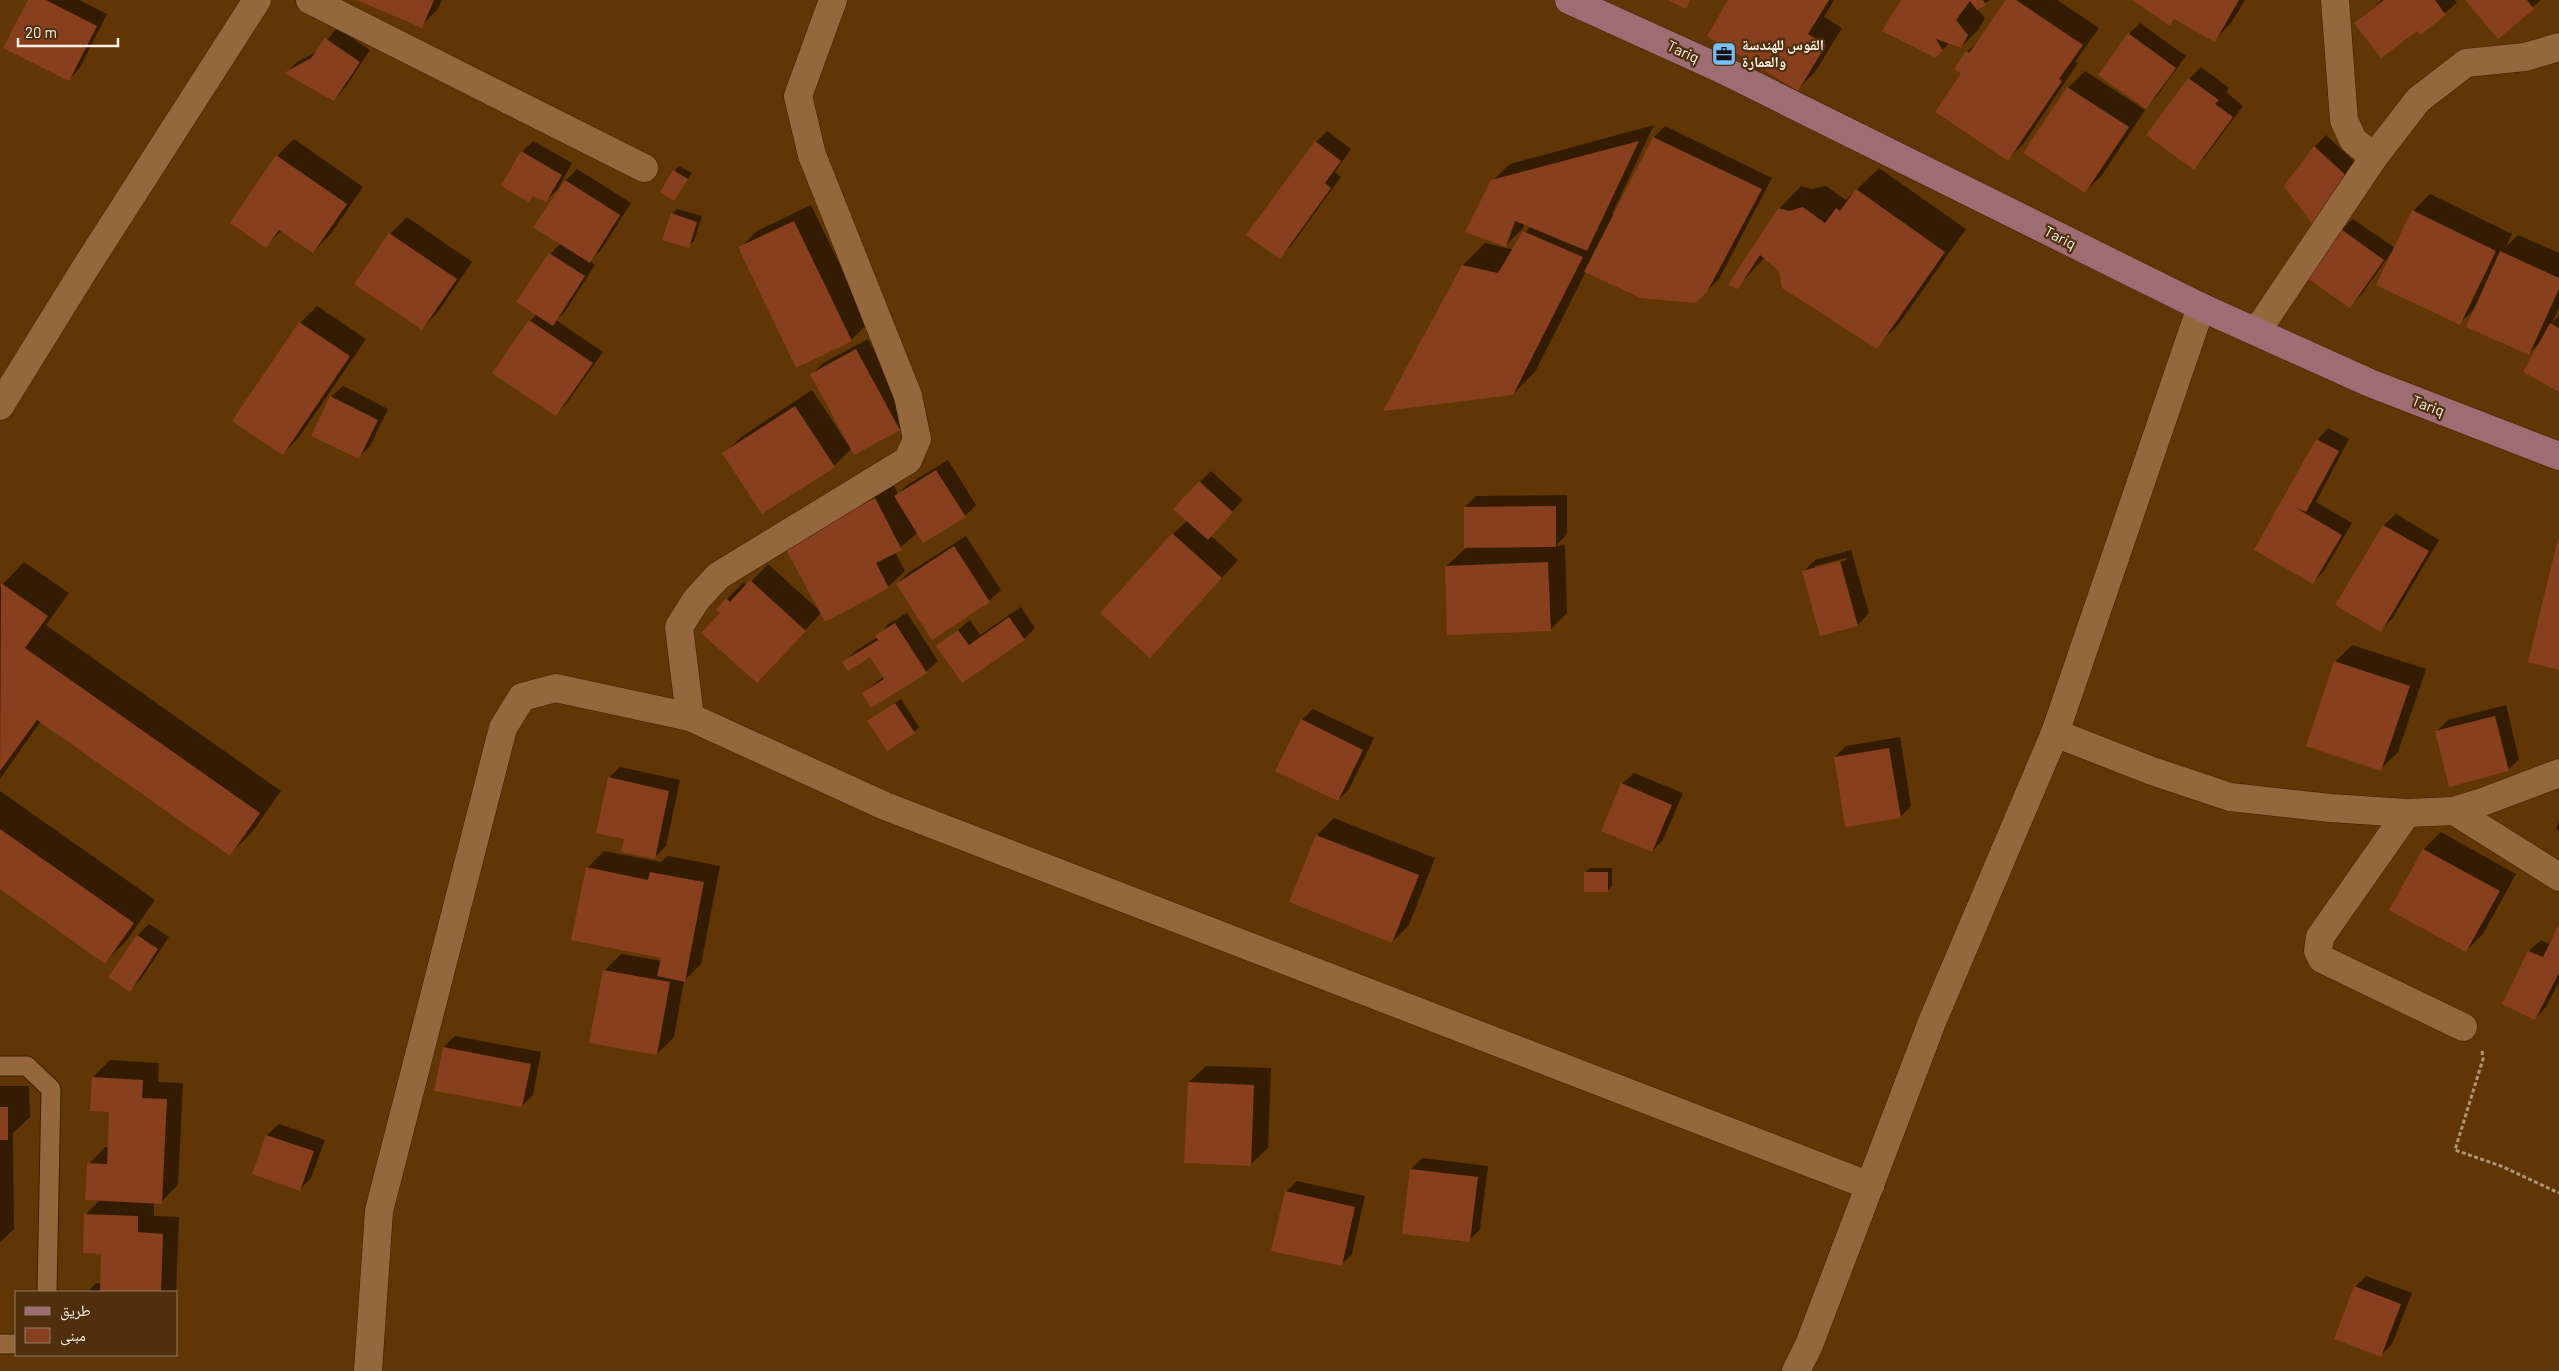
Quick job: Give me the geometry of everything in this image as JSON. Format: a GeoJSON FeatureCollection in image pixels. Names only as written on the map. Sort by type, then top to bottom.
{"type":"FeatureCollection","features":[{"type":"Feature","properties":{"kind":"main road","name":"Tariq"},"geometry":{"type":"LineString","coordinates":[[1569,0],[1719,68],[2201,307],[2370,383],[2559,456]]}},
{"type":"Feature","properties":{"kind":"street"},"geometry":{"type":"LineString","coordinates":[[0,406],[256,0]]}},
{"type":"Feature","properties":{"kind":"street"},"geometry":{"type":"LineString","coordinates":[[310,0],[644,168]]}},
{"type":"Feature","properties":{"kind":"street"},"geometry":{"type":"LineString","coordinates":[[690,717],[679,627],[696,600],[718,576],[908,460],[917,439],[908,396],[812,155],[798,96],[833,0]]}},
{"type":"Feature","properties":{"kind":"street"},"geometry":{"type":"LineString","coordinates":[[2335,0],[2344,120],[2353,140],[2374,157]]}},
{"type":"Feature","properties":{"kind":"street"},"geometry":{"type":"LineString","coordinates":[[2257,331],[2374,157],[2418,100],[2466,63],[2525,57],[2559,47]]}},
{"type":"Feature","properties":{"kind":"street"},"geometry":{"type":"LineString","coordinates":[[1796,1371],[1809,1345],[1932,1022],[2055,733],[2201,307]]}},
{"type":"Feature","properties":{"kind":"street"},"geometry":{"type":"LineString","coordinates":[[368,1371],[379,1211],[503,728],[522,697],[556,688],[690,717],[885,806],[1870,1186]]}},
{"type":"Feature","properties":{"kind":"street"},"geometry":{"type":"LineString","coordinates":[[2055,733],[2152,771],[2230,797],[2330,808],[2407,813],[2454,811],[2480,804],[2559,773]]}},
{"type":"Feature","properties":{"kind":"street"},"geometry":{"type":"LineString","coordinates":[[2454,811],[2559,877]]}},
{"type":"Feature","properties":{"kind":"street"},"geometry":{"type":"LineString","coordinates":[[2407,813],[2320,937],[2318,951],[2322,959],[2463,1027]]}},
{"type":"Feature","properties":{"kind":"lane"},"geometry":{"type":"LineString","coordinates":[[0,1066],[26,1066],[51,1089],[46,1291]]}},
{"type":"Feature","properties":{"kind":"lane"},"geometry":{"type":"LineString","coordinates":[[0,1344],[15,1344]]}},
{"type":"Feature","properties":{"kind":"path"},"geometry":{"type":"LineString","coordinates":[[2463,1027],[2481,1041],[2483,1059],[2455,1150],[2501,1166],[2559,1193]]}},
{"type":"Feature","properties":{"kind":"building"},"geometry":{"type":"Polygon","coordinates":[[[28,0],[46,0],[97,26],[69,81],[3,48],[28,0]]]}},
{"type":"Feature","properties":{"kind":"building"},"geometry":{"type":"Polygon","coordinates":[[[357,0],[434,0],[422,28],[357,0]]]}},
{"type":"Feature","properties":{"kind":"building"},"geometry":{"type":"Polygon","coordinates":[[[1668,0],[1690,0],[1686,9],[1668,0]]]}},
{"type":"Feature","properties":{"kind":"building"},"geometry":{"type":"Polygon","coordinates":[[[1728,0],[1829,0],[1808,34],[1826,45],[1798,91],[1707,36],[1728,0]]]}},
{"type":"Feature","properties":{"kind":"building"},"geometry":{"type":"Polygon","coordinates":[[[1901,0],[1983,0],[1986,5],[1977,10],[1970,1],[1956,20],[1968,35],[1961,48],[1936,39],[1943,51],[1935,58],[1882,31],[1901,0]]]}},
{"type":"Feature","properties":{"kind":"building"},"geometry":{"type":"Polygon","coordinates":[[[2006,0],[2016,0],[2083,45],[2059,79],[2062,81],[2008,161],[1935,112],[1961,73],[1954,69],[1966,51],[1969,53],[2006,0]]]}},
{"type":"Feature","properties":{"kind":"building"},"geometry":{"type":"Polygon","coordinates":[[[2132,0],[2239,0],[2215,42],[2174,19],[2170,26],[2132,0]]]}},
{"type":"Feature","properties":{"kind":"building"},"geometry":{"type":"Polygon","coordinates":[[[2384,0],[2435,0],[2446,15],[2420,35],[2417,31],[2381,58],[2354,23],[2384,0]]]}},
{"type":"Feature","properties":{"kind":"building"},"geometry":{"type":"Polygon","coordinates":[[[2465,0],[2527,0],[2534,9],[2498,39],[2465,0]]]}},
{"type":"Feature","properties":{"kind":"building"},"geometry":{"type":"Polygon","coordinates":[[[2128,33],[2176,68],[2146,109],[2098,75],[2128,33]]]}},
{"type":"Feature","properties":{"kind":"building"},"geometry":{"type":"Polygon","coordinates":[[[325,38],[360,62],[334,101],[284,73],[311,58],[325,38]]]}},
{"type":"Feature","properties":{"kind":"building"},"geometry":{"type":"Polygon","coordinates":[[[2188,78],[2219,100],[2215,104],[2233,117],[2194,170],[2146,135],[2188,78]]]}},
{"type":"Feature","properties":{"kind":"building"},"geometry":{"type":"Polygon","coordinates":[[[2067,87],[2129,127],[2085,193],[2023,153],[2067,87]]]}},
{"type":"Feature","properties":{"kind":"building"},"geometry":{"type":"Polygon","coordinates":[[[1653,137],[1762,189],[1707,292],[1695,303],[1641,298],[1584,272],[1653,137]]]}},
{"type":"Feature","properties":{"kind":"building"},"geometry":{"type":"Polygon","coordinates":[[[1315,141],[1341,161],[1325,183],[1331,188],[1280,259],[1246,235],[1315,141]]]}},
{"type":"Feature","properties":{"kind":"building"},"geometry":{"type":"Polygon","coordinates":[[[1639,141],[1587,251],[1515,221],[1506,247],[1465,232],[1491,180],[1639,141]]]}},
{"type":"Feature","properties":{"kind":"building"},"geometry":{"type":"Polygon","coordinates":[[[2314,146],[2351,180],[2314,226],[2284,186],[2314,146]]]}},
{"type":"Feature","properties":{"kind":"building"},"geometry":{"type":"Polygon","coordinates":[[[521,151],[562,175],[546,202],[533,196],[529,202],[501,186],[521,151]]]}},
{"type":"Feature","properties":{"kind":"building"},"geometry":{"type":"Polygon","coordinates":[[[276,155],[347,204],[313,253],[279,230],[266,248],[230,223],[276,155]]]}},
{"type":"Feature","properties":{"kind":"building"},"geometry":{"type":"Polygon","coordinates":[[[673,170],[688,179],[674,201],[660,192],[673,170]]]}},
{"type":"Feature","properties":{"kind":"building"},"geometry":{"type":"Polygon","coordinates":[[[565,180],[620,215],[590,263],[533,227],[565,180]]]}},
{"type":"Feature","properties":{"kind":"building"},"geometry":{"type":"Polygon","coordinates":[[[1856,189],[1945,252],[1877,349],[1782,288],[1779,271],[1760,255],[1738,289],[1728,285],[1778,208],[1789,211],[1803,207],[1825,223],[1836,208],[1840,211],[1856,189]]]}},
{"type":"Feature","properties":{"kind":"building"},"geometry":{"type":"Polygon","coordinates":[[[2412,210],[2496,251],[2460,325],[2376,285],[2412,210]]]}},
{"type":"Feature","properties":{"kind":"building"},"geometry":{"type":"Polygon","coordinates":[[[671,213],[697,222],[689,248],[662,240],[671,213]]]}},
{"type":"Feature","properties":{"kind":"building"},"geometry":{"type":"Polygon","coordinates":[[[794,221],[852,341],[796,368],[738,247],[794,221]]]}},
{"type":"Feature","properties":{"kind":"building"},"geometry":{"type":"Polygon","coordinates":[[[2341,229],[2384,260],[2350,308],[2307,278],[2341,229]]]}},
{"type":"Feature","properties":{"kind":"building"},"geometry":{"type":"Polygon","coordinates":[[[1523,231],[1583,257],[1513,395],[1383,411],[1462,265],[1498,273],[1523,231]]]}},
{"type":"Feature","properties":{"kind":"building"},"geometry":{"type":"Polygon","coordinates":[[[389,233],[457,279],[422,330],[354,284],[389,233]]]}},
{"type":"Feature","properties":{"kind":"building"},"geometry":{"type":"Polygon","coordinates":[[[2500,251],[2559,278],[2559,289],[2529,355],[2466,327],[2500,251]]]}},
{"type":"Feature","properties":{"kind":"building"},"geometry":{"type":"Polygon","coordinates":[[[549,253],[585,276],[553,326],[516,302],[549,253]]]}},
{"type":"Feature","properties":{"kind":"building"},"geometry":{"type":"Polygon","coordinates":[[[529,320],[593,363],[556,416],[492,373],[529,320]]]}},
{"type":"Feature","properties":{"kind":"building"},"geometry":{"type":"Polygon","coordinates":[[[299,322],[350,356],[283,455],[232,421],[299,322]]]}},
{"type":"Feature","properties":{"kind":"building"},"geometry":{"type":"Polygon","coordinates":[[[2550,323],[2559,328],[2559,392],[2523,372],[2550,323]]]}},
{"type":"Feature","properties":{"kind":"building"},"geometry":{"type":"Polygon","coordinates":[[[856,349],[900,430],[854,455],[810,374],[856,349]]]}},
{"type":"Feature","properties":{"kind":"building"},"geometry":{"type":"Polygon","coordinates":[[[330,396],[378,420],[359,459],[311,436],[330,396]]]}},
{"type":"Feature","properties":{"kind":"building"},"geometry":{"type":"Polygon","coordinates":[[[795,406],[835,467],[762,514],[722,453],[795,406]]]}},
{"type":"Feature","properties":{"kind":"building"},"geometry":{"type":"Polygon","coordinates":[[[2316,439],[2339,451],[2306,512],[2296,508],[2342,535],[2313,584],[2254,550],[2316,439]]]}},
{"type":"Feature","properties":{"kind":"building"},"geometry":{"type":"Polygon","coordinates":[[[936,470],[966,517],[923,543],[894,496],[936,470]]]}},
{"type":"Feature","properties":{"kind":"building"},"geometry":{"type":"Polygon","coordinates":[[[1199,481],[1233,512],[1208,540],[1173,509],[1199,481]]]}},
{"type":"Feature","properties":{"kind":"building"},"geometry":{"type":"Polygon","coordinates":[[[875,498],[902,550],[876,563],[889,588],[825,622],[784,546],[875,498]]]}},
{"type":"Feature","properties":{"kind":"building"},"geometry":{"type":"Polygon","coordinates":[[[1556,506],[1556,547],[1464,548],[1464,507],[1556,506]]]}},
{"type":"Feature","properties":{"kind":"building"},"geometry":{"type":"Polygon","coordinates":[[[2383,525],[2429,551],[2381,632],[2335,605],[2383,525]]]}},
{"type":"Feature","properties":{"kind":"building"},"geometry":{"type":"Polygon","coordinates":[[[1172,533],[1222,578],[1150,658],[1100,613],[1172,533]]]}},
{"type":"Feature","properties":{"kind":"building"},"geometry":{"type":"Polygon","coordinates":[[[2559,539],[2559,670],[2528,662],[2559,539]]]}},
{"type":"Feature","properties":{"kind":"building"},"geometry":{"type":"Polygon","coordinates":[[[954,546],[990,602],[932,640],[896,584],[954,546]]]}},
{"type":"Feature","properties":{"kind":"building"},"geometry":{"type":"Polygon","coordinates":[[[1840,561],[1858,626],[1820,636],[1802,571],[1840,561]]]}},
{"type":"Feature","properties":{"kind":"building"},"geometry":{"type":"Polygon","coordinates":[[[1548,562],[1551,631],[1447,635],[1445,566],[1548,562]]]}},
{"type":"Feature","properties":{"kind":"building"},"geometry":{"type":"Polygon","coordinates":[[[750,580],[806,631],[757,683],[701,633],[720,613],[716,610],[726,598],[730,602],[750,580]]]}},
{"type":"Feature","properties":{"kind":"building"},"geometry":{"type":"Polygon","coordinates":[[[1,583],[48,616],[25,648],[260,813],[230,856],[37,720],[0,771],[1,583]]]}},
{"type":"Feature","properties":{"kind":"building"},"geometry":{"type":"Polygon","coordinates":[[[1009,617],[1025,640],[962,683],[936,646],[958,630],[969,645],[1009,617]]]}},
{"type":"Feature","properties":{"kind":"building"},"geometry":{"type":"Polygon","coordinates":[[[895,623],[927,673],[871,708],[862,693],[884,679],[870,657],[848,671],[842,662],[878,640],[875,635],[895,623]]]}},
{"type":"Feature","properties":{"kind":"building"},"geometry":{"type":"Polygon","coordinates":[[[2334,661],[2410,686],[2381,771],[2306,746],[2334,661]]]}},
{"type":"Feature","properties":{"kind":"building"},"geometry":{"type":"Polygon","coordinates":[[[895,703],[915,733],[887,751],[867,721],[895,703]]]}},
{"type":"Feature","properties":{"kind":"building"},"geometry":{"type":"Polygon","coordinates":[[[2495,716],[2509,771],[2449,787],[2435,731],[2495,716]]]}},
{"type":"Feature","properties":{"kind":"building"},"geometry":{"type":"Polygon","coordinates":[[[1301,719],[1363,750],[1338,801],[1275,771],[1301,719]]]}},
{"type":"Feature","properties":{"kind":"building"},"geometry":{"type":"Polygon","coordinates":[[[1889,748],[1901,818],[1845,827],[1834,757],[1889,748]]]}},
{"type":"Feature","properties":{"kind":"building"},"geometry":{"type":"Polygon","coordinates":[[[608,777],[669,791],[655,859],[621,852],[624,839],[596,833],[608,777]]]}},
{"type":"Feature","properties":{"kind":"building"},"geometry":{"type":"Polygon","coordinates":[[[1621,783],[1672,805],[1652,852],[1601,831],[1621,783]]]}},
{"type":"Feature","properties":{"kind":"building"},"geometry":{"type":"Polygon","coordinates":[[[0,829],[134,923],[105,964],[0,889],[0,829]]]}},
{"type":"Feature","properties":{"kind":"building"},"geometry":{"type":"Polygon","coordinates":[[[1316,835],[1419,875],[1392,943],[1289,902],[1316,835]]]}},
{"type":"Feature","properties":{"kind":"building"},"geometry":{"type":"Polygon","coordinates":[[[2423,849],[2500,891],[2466,952],[2389,910],[2423,849]]]}},
{"type":"Feature","properties":{"kind":"building"},"geometry":{"type":"Polygon","coordinates":[[[586,867],[648,880],[650,872],[704,882],[685,982],[657,976],[661,958],[571,940],[586,867]]]}},
{"type":"Feature","properties":{"kind":"building"},"geometry":{"type":"Polygon","coordinates":[[[1584,872],[1608,872],[1608,892],[1584,892],[1584,872]]]}},
{"type":"Feature","properties":{"kind":"building"},"geometry":{"type":"Polygon","coordinates":[[[2559,924],[2559,973],[2535,1020],[2502,1004],[2528,951],[2543,957],[2559,924]]]}},
{"type":"Feature","properties":{"kind":"building"},"geometry":{"type":"Polygon","coordinates":[[[137,935],[158,949],[130,992],[108,977],[137,935]]]}},
{"type":"Feature","properties":{"kind":"building"},"geometry":{"type":"Polygon","coordinates":[[[603,970],[670,982],[657,1055],[589,1043],[603,970]]]}},
{"type":"Feature","properties":{"kind":"building"},"geometry":{"type":"Polygon","coordinates":[[[443,1047],[531,1064],[522,1107],[434,1091],[443,1047]]]}},
{"type":"Feature","properties":{"kind":"building"},"geometry":{"type":"Polygon","coordinates":[[[92,1077],[143,1080],[142,1098],[167,1099],[162,1204],[85,1200],[87,1163],[107,1164],[109,1112],[90,1111],[92,1077]]]}},
{"type":"Feature","properties":{"kind":"building"},"geometry":{"type":"Polygon","coordinates":[[[1188,1082],[1254,1085],[1251,1166],[1184,1163],[1188,1082]]]}},
{"type":"Feature","properties":{"kind":"building"},"geometry":{"type":"Polygon","coordinates":[[[0,1107],[8,1107],[8,1140],[0,1140],[0,1107]]]}},
{"type":"Feature","properties":{"kind":"building"},"geometry":{"type":"Polygon","coordinates":[[[266,1135],[314,1151],[300,1191],[252,1174],[266,1135]]]}},
{"type":"Feature","properties":{"kind":"building"},"geometry":{"type":"Polygon","coordinates":[[[1410,1169],[1478,1177],[1470,1242],[1402,1234],[1410,1169]]]}},
{"type":"Feature","properties":{"kind":"building"},"geometry":{"type":"Polygon","coordinates":[[[1285,1191],[1355,1207],[1342,1266],[1271,1251],[1285,1191]]]}},
{"type":"Feature","properties":{"kind":"building"},"geometry":{"type":"Polygon","coordinates":[[[84,1214],[138,1216],[138,1232],[163,1234],[161,1291],[100,1291],[101,1254],[83,1253],[84,1214]]]}},
{"type":"Feature","properties":{"kind":"building"},"geometry":{"type":"Polygon","coordinates":[[[2354,1286],[2401,1304],[2381,1357],[2334,1339],[2354,1286]]]}},
{"type":"Feature","properties":{"kind":"place","name":"القوس للهندسة والعمارة"},"geometry":{"type":"Point","coordinates":[1724,54]}}]}
